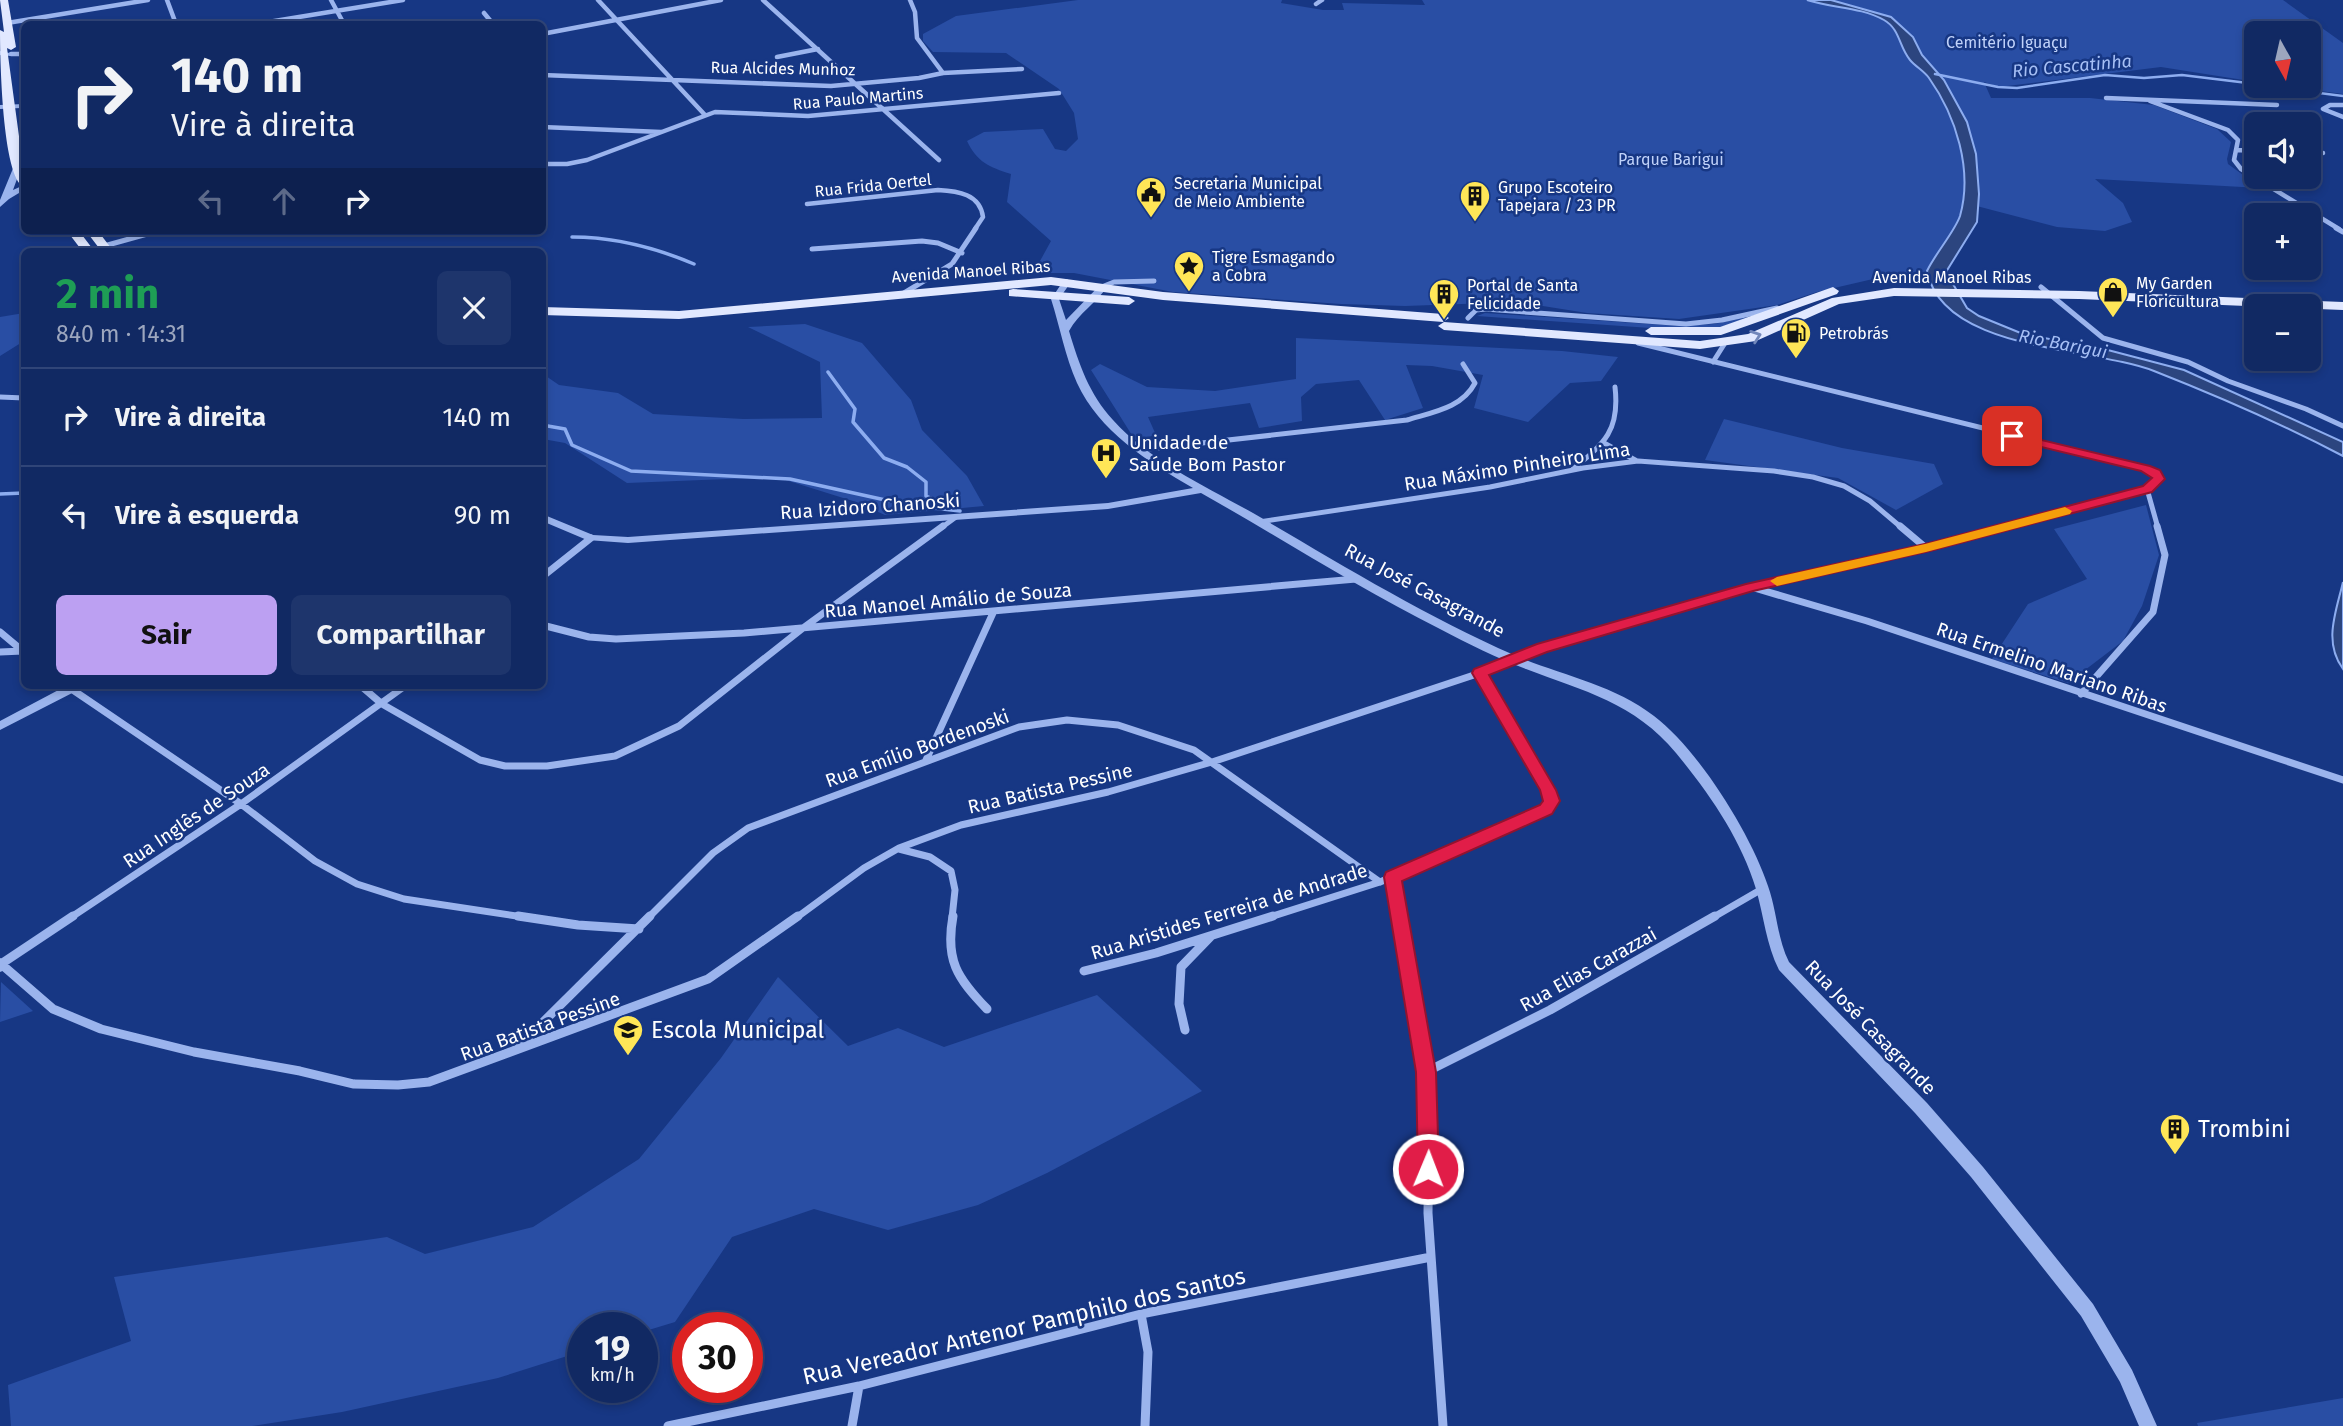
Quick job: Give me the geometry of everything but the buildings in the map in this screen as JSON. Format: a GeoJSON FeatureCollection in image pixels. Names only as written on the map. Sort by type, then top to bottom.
{"type":"FeatureCollection","features":[{"type":"Feature","properties":{"kind":"main road"},"geometry":{"type":"LineString","coordinates":[[4,0],[7,23],[4,58]]}},
{"type":"Feature","properties":{"kind":"main road"},"geometry":{"type":"LineString","coordinates":[[0,33],[21,167]]}},
{"type":"Feature","properties":{"kind":"main road"},"geometry":{"type":"LineString","coordinates":[[13,107],[21,126]]}},
{"type":"Feature","properties":{"kind":"main road","name":"Avenida Manoel Ribas"},"geometry":{"type":"LineString","coordinates":[[546,311],[698,313],[967,287],[1067,282],[1163,296],[1685,345],[1725,344],[1751,338],[1825,305],[1849,298],[1923,288]]}},
{"type":"Feature","properties":{"kind":"main road"},"geometry":{"type":"LineString","coordinates":[[941,297],[943,292],[967,287]]}},
{"type":"Feature","properties":{"kind":"main road","name":"Avenida Manoel Ribas"},"geometry":{"type":"LineString","coordinates":[[546,319],[676,323],[998,292],[1444,322],[1468,318],[1704,333],[1734,328],[1846,288],[2046,291],[2343,306]]}},
{"type":"Feature","properties":{"kind":"main road"},"geometry":{"type":"LineString","coordinates":[[2046,291],[2084,288],[2343,299]]}},
{"type":"Feature","properties":{"kind":"main road"},"geometry":{"type":"LineString","coordinates":[[879,303],[904,293]]}},
{"type":"Feature","properties":{"kind":"main road"},"geometry":{"type":"LineString","coordinates":[[581,321],[610,314]]}},
{"type":"Feature","properties":{"kind":"street"},"geometry":{"type":"LineString","coordinates":[[7,23],[148,0]]}},
{"type":"Feature","properties":{"kind":"street"},"geometry":{"type":"LineString","coordinates":[[167,0],[175,21]]}},
{"type":"Feature","properties":{"kind":"street"},"geometry":{"type":"LineString","coordinates":[[331,0],[342,21]]}},
{"type":"Feature","properties":{"kind":"street"},"geometry":{"type":"LineString","coordinates":[[275,21],[402,0]]}},
{"type":"Feature","properties":{"kind":"street"},"geometry":{"type":"LineString","coordinates":[[598,0],[705,115]]}},
{"type":"Feature","properties":{"kind":"street"},"geometry":{"type":"LineString","coordinates":[[546,33],[721,0]]}},
{"type":"Feature","properties":{"kind":"street"},"geometry":{"type":"LineString","coordinates":[[763,0],[939,160]]}},
{"type":"Feature","properties":{"kind":"street"},"geometry":{"type":"LineString","coordinates":[[910,0],[915,12],[917,38],[943,73]]}},
{"type":"Feature","properties":{"kind":"street"},"geometry":{"type":"LineString","coordinates":[[1316,4],[1322,0]]}},
{"type":"Feature","properties":{"kind":"street"},"geometry":{"type":"LineString","coordinates":[[484,13],[489,21]]}},
{"type":"Feature","properties":{"kind":"street"},"geometry":{"type":"LineString","coordinates":[[777,57],[818,49]]}},
{"type":"Feature","properties":{"kind":"street","name":"Rua Alcides Munhoz"},"geometry":{"type":"LineString","coordinates":[[546,75],[831,86],[919,78],[943,73],[1022,69]]}},
{"type":"Feature","properties":{"kind":"street","name":"Rua Paulo Martins"},"geometry":{"type":"LineString","coordinates":[[546,164],[581,162],[705,115],[728,111],[799,117],[1059,93]]}},
{"type":"Feature","properties":{"kind":"street"},"geometry":{"type":"LineString","coordinates":[[2106,98],[2277,105]]}},
{"type":"Feature","properties":{"kind":"street"},"geometry":{"type":"LineString","coordinates":[[2150,101],[2228,130],[2238,140],[2234,160],[2247,174],[2343,232]]}},
{"type":"Feature","properties":{"kind":"street"},"geometry":{"type":"LineString","coordinates":[[2343,105],[2323,108],[2343,117]]}},
{"type":"Feature","properties":{"kind":"street"},"geometry":{"type":"LineString","coordinates":[[546,127],[665,132]]}},
{"type":"Feature","properties":{"kind":"street"},"geometry":{"type":"LineString","coordinates":[[2235,150],[2244,150]]}},
{"type":"Feature","properties":{"kind":"street"},"geometry":{"type":"LineString","coordinates":[[0,205],[21,167]]}},
{"type":"Feature","properties":{"kind":"street"},"geometry":{"type":"LineString","coordinates":[[6,197],[21,187]]}},
{"type":"Feature","properties":{"kind":"street","name":"Rua Frida Oertel"},"geometry":{"type":"LineString","coordinates":[[807,204],[938,190],[967,195],[978,202],[983,213],[962,253],[945,269],[904,293]]}},
{"type":"Feature","properties":{"kind":"street"},"geometry":{"type":"LineString","coordinates":[[109,248],[146,235]]}},
{"type":"Feature","properties":{"kind":"street"},"geometry":{"type":"LineString","coordinates":[[811,249],[922,241],[938,243],[962,253]]}},
{"type":"Feature","properties":{"kind":"street"},"geometry":{"type":"LineString","coordinates":[[1066,329],[1076,312],[1104,286],[1114,282],[1154,281]]}},
{"type":"Feature","properties":{"kind":"street"},"geometry":{"type":"LineString","coordinates":[[1055,296],[1067,282]]}},
{"type":"Feature","properties":{"kind":"street"},"geometry":{"type":"LineString","coordinates":[[2046,291],[2103,338],[2188,362],[2228,381],[2306,409],[2343,426]]}},
{"type":"Feature","properties":{"kind":"street","name":"Rua José Casagrande"},"geometry":{"type":"LineString","coordinates":[[1055,296],[1074,363],[1090,398],[1106,419],[1139,450],[1356,579],[1438,624],[1512,659],[1636,709],[1665,732],[1697,772],[1744,843],[1763,889],[1774,948],[1784,966],[1929,1117],[1977,1172],[2087,1310],[2126,1376],[2147,1426]]}},
{"type":"Feature","properties":{"kind":"street"},"geometry":{"type":"LineString","coordinates":[[1628,341],[2145,468],[2156,473],[2159,479],[2149,491],[2165,555],[2153,612],[2081,694]]}},
{"type":"Feature","properties":{"kind":"street"},"geometry":{"type":"LineString","coordinates":[[1713,362],[1725,344]]}},
{"type":"Feature","properties":{"kind":"street"},"geometry":{"type":"LineString","coordinates":[[1139,450],[1407,420],[1441,410],[1468,397],[1475,383],[1463,364]]}},
{"type":"Feature","properties":{"kind":"street"},"geometry":{"type":"LineString","coordinates":[[1572,470],[1604,443],[1619,416],[1615,387]]}},
{"type":"Feature","properties":{"kind":"street"},"geometry":{"type":"LineString","coordinates":[[0,397],[21,398]]}},
{"type":"Feature","properties":{"kind":"street"},"geometry":{"type":"LineString","coordinates":[[1604,443],[1638,461]]}},
{"type":"Feature","properties":{"kind":"street","name":"Rua Máximo Pinheiro Lima"},"geometry":{"type":"LineString","coordinates":[[1259,522],[1490,487],[1572,470],[1638,461],[1774,471],[1843,485],[1870,501],[1926,548]]}},
{"type":"Feature","properties":{"kind":"street","name":"Rua Izidoro Chanoski"},"geometry":{"type":"LineString","coordinates":[[546,519],[591,538],[628,540],[1108,506],[1204,489]]}},
{"type":"Feature","properties":{"kind":"street","name":"Rua Batista Pessine"},"geometry":{"type":"LineString","coordinates":[[0,965],[53,1009],[101,1029],[194,1052],[300,1071],[354,1084],[398,1085],[429,1082],[708,979],[864,868],[899,848],[961,825],[1108,792],[1212,762],[1480,673],[1542,648],[1751,587],[1926,548],[2149,491]]}},
{"type":"Feature","properties":{"kind":"street"},"geometry":{"type":"LineString","coordinates":[[364,689],[382,704],[480,760],[505,766],[586,762],[615,756],[679,726],[803,628],[956,517]]}},
{"type":"Feature","properties":{"kind":"street"},"geometry":{"type":"LineString","coordinates":[[546,574],[591,538]]}},
{"type":"Feature","properties":{"kind":"street","name":"Rua Manoel Amálio de Souza"},"geometry":{"type":"LineString","coordinates":[[546,626],[589,637],[616,639],[993,613],[1356,579]]}},
{"type":"Feature","properties":{"kind":"street","name":"Rua Ermelino Mariano Ribas"},"geometry":{"type":"LineString","coordinates":[[1751,587],[1842,613],[2343,780]]}},
{"type":"Feature","properties":{"kind":"street"},"geometry":{"type":"LineString","coordinates":[[926,760],[993,613]]}},
{"type":"Feature","properties":{"kind":"street"},"geometry":{"type":"LineString","coordinates":[[0,632],[21,649]]}},
{"type":"Feature","properties":{"kind":"street"},"geometry":{"type":"LineString","coordinates":[[0,652],[21,651]]}},
{"type":"Feature","properties":{"kind":"street","name":"Rua Aristides Ferreira de Andrade"},"geometry":{"type":"LineString","coordinates":[[1084,971],[1211,936],[1380,882],[1546,810],[1551,801],[1548,790],[1480,673]]}},
{"type":"Feature","properties":{"kind":"street"},"geometry":{"type":"LineString","coordinates":[[0,726],[67,689]]}},
{"type":"Feature","properties":{"kind":"street"},"geometry":{"type":"LineString","coordinates":[[74,689],[241,804],[315,861],[357,884],[404,899],[578,925],[639,929]]}},
{"type":"Feature","properties":{"kind":"street","name":"Rua Inglês de Souza"},"geometry":{"type":"LineString","coordinates":[[0,965],[241,804],[401,689]]}},
{"type":"Feature","properties":{"kind":"street","name":"Rua Emílio Bordenoski"},"geometry":{"type":"LineString","coordinates":[[513,1052],[713,853],[748,828],[1019,727],[1067,720],[1118,725],[1194,750],[1380,882]]}},
{"type":"Feature","properties":{"kind":"street"},"geometry":{"type":"LineString","coordinates":[[899,848],[930,857],[951,871],[957,892],[948,954],[972,993],[987,1009]]}},
{"type":"Feature","properties":{"kind":"street"},"geometry":{"type":"LineString","coordinates":[[1392,877],[1426,1072],[1429,1124],[1428,1213],[1443,1426]]}},
{"type":"Feature","properties":{"kind":"street","name":"Rua Elias Carazzai"},"geometry":{"type":"LineString","coordinates":[[1426,1072],[1550,1010],[1763,889]]}},
{"type":"Feature","properties":{"kind":"street"},"geometry":{"type":"LineString","coordinates":[[1185,1030],[1180,1004],[1181,967],[1211,936]]}},
{"type":"Feature","properties":{"kind":"street","name":"Rua Vereador Antenor Pamphilo dos Santos"},"geometry":{"type":"LineString","coordinates":[[667,1426],[859,1386],[1141,1314],[1431,1257]]}},
{"type":"Feature","properties":{"kind":"street"},"geometry":{"type":"LineString","coordinates":[[1141,1314],[1148,1352],[1145,1426]]}},
{"type":"Feature","properties":{"kind":"street"},"geometry":{"type":"LineString","coordinates":[[852,1426],[859,1386]]}},
{"type":"Feature","properties":{"kind":"green space","name":"Parque Barigui"},"geometry":{"type":"Polygon","coordinates":[[[1078,0],[1282,0],[1281,3],[1323,10],[1344,10],[1342,3],[1425,5],[1422,0],[2283,0],[2312,21],[2244,21],[2244,80],[2161,67],[1999,87],[1984,82],[1991,98],[2090,98],[2154,105],[2217,129],[2231,142],[2228,164],[2244,176],[2244,187],[2095,179],[2123,203],[2132,222],[2105,231],[2057,227],[1969,204],[1938,277],[1873,279],[1777,305],[1679,319],[1587,313],[1518,302],[1405,306],[1173,292],[1074,273],[1041,273],[1040,261],[1051,241],[1007,202],[1011,174],[984,163],[967,141],[984,132],[1043,129],[1055,149],[1066,151],[1078,139],[1074,113],[1059,89],[1006,53],[933,52],[923,41],[923,34],[956,16],[1078,0]]]}},
{"type":"Feature","properties":{"kind":"green space","name":"Parque Barigui"},"geometry":{"type":"Polygon","coordinates":[[[2321,27],[2343,43],[2343,94],[2321,91],[2321,27]]]}},
{"type":"Feature","properties":{"kind":"green space"},"geometry":{"type":"Polygon","coordinates":[[[1485,313],[1679,326],[1714,324],[1753,316],[1721,327],[1665,329],[1477,316],[1485,313]]]}},
{"type":"Feature","properties":{"kind":"green space"},"geometry":{"type":"Polygon","coordinates":[[[21,314],[21,343],[0,356],[0,317],[21,314]]]}},
{"type":"Feature","properties":{"kind":"green space"},"geometry":{"type":"Polygon","coordinates":[[[805,324],[862,343],[911,400],[922,430],[967,476],[984,506],[885,515],[856,502],[776,477],[627,483],[565,443],[546,440],[546,376],[559,385],[618,393],[653,414],[743,419],[822,418],[820,362],[748,327],[805,324]]]}},
{"type":"Feature","properties":{"kind":"green space"},"geometry":{"type":"Polygon","coordinates":[[[1296,338],[1562,351],[1618,357],[1601,381],[1570,383],[1528,422],[1474,408],[1483,375],[1432,366],[1406,365],[1423,408],[1385,420],[1359,380],[1316,384],[1301,397],[1302,421],[1259,428],[1250,403],[1148,417],[1156,435],[1135,440],[1091,370],[1100,364],[1147,387],[1215,391],[1296,379],[1296,338]]]}},
{"type":"Feature","properties":{"kind":"green space"},"geometry":{"type":"Polygon","coordinates":[[[1724,419],[1842,448],[1934,464],[1943,484],[1896,510],[1838,478],[1705,460],[1724,419]]]}},
{"type":"Feature","properties":{"kind":"green space"},"geometry":{"type":"Polygon","coordinates":[[[2146,505],[2159,555],[2142,606],[2123,641],[2068,683],[1992,659],[2028,604],[2087,579],[2054,529],[2146,505]]]}},
{"type":"Feature","properties":{"kind":"green space"},"geometry":{"type":"Polygon","coordinates":[[[778,977],[848,1046],[898,1028],[944,1047],[1097,995],[1202,1091],[1047,1173],[978,1205],[888,1230],[814,1209],[732,1237],[682,1312],[672,1312],[672,1323],[658,1327],[658,1312],[567,1312],[567,1356],[498,1378],[342,1412],[252,1426],[11,1426],[8,1385],[131,1341],[114,1277],[387,1237],[425,1254],[533,1227],[639,1159],[721,1058],[778,977]]]}},
{"type":"Feature","properties":{"kind":"green space"},"geometry":{"type":"Polygon","coordinates":[[[1,982],[33,1011],[0,1022],[1,982]]]}},
{"type":"Feature","properties":{"kind":"green space"},"geometry":{"type":"Polygon","coordinates":[[[2343,1398],[2343,1426],[2198,1426],[2197,1423],[2343,1398]]]}},
{"type":"Feature","properties":{"kind":"water","name":"Rio Barigui"},"geometry":{"type":"Polygon","coordinates":[[[1807,0],[1831,0],[1891,17],[1913,37],[1922,55],[1944,80],[1967,122],[1976,154],[1979,194],[1977,222],[1946,272],[1967,308],[1979,316],[2023,334],[2104,349],[2184,370],[2343,442],[2343,456],[2249,411],[2154,371],[2024,342],[1990,332],[1961,317],[1939,298],[1927,271],[1957,222],[1964,198],[1963,162],[1947,109],[1929,78],[1906,55],[1896,33],[1884,20],[1866,13],[1807,0]]]}},
{"type":"Feature","properties":{"kind":"water"},"geometry":{"type":"Polygon","coordinates":[[[2343,582],[2343,669],[2337,659],[2332,638],[2343,582]]]}},
{"type":"Feature","properties":{"kind":"waterway","name":"Rio Cascatinha"},"geometry":{"type":"LineString","coordinates":[[1935,74],[1998,87],[2017,88],[2105,75],[2144,78],[2182,75],[2244,83]]}},
{"type":"Feature","properties":{"kind":"waterway","name":"Rio Cascatinha"},"geometry":{"type":"LineString","coordinates":[[2321,93],[2343,96]]}},
{"type":"Feature","properties":{"kind":"waterway"},"geometry":{"type":"LineString","coordinates":[[572,237],[634,244],[694,264]]}},
{"type":"Feature","properties":{"kind":"waterway"},"geometry":{"type":"LineString","coordinates":[[828,372],[855,409],[853,422],[884,458],[907,467],[926,482],[926,496],[956,509]]}},
{"type":"Feature","properties":{"kind":"waterway"},"geometry":{"type":"LineString","coordinates":[[546,426],[565,429],[572,445],[631,471],[790,479],[908,505],[960,511]]}},
{"type":"Feature","properties":{"kind":"waterway"},"geometry":{"type":"LineString","coordinates":[[0,494],[21,493]]}},
{"type":"Feature","properties":{"kind":"slow traffic"},"geometry":{"type":"LineString","coordinates":[[1777,581],[1926,548],[2065,511]]}},
{"type":"Feature","properties":{"kind":"place","name":"Secretaria Municipal de Meio Ambiente"},"geometry":{"type":"Point","coordinates":[1151,219]}},
{"type":"Feature","properties":{"kind":"place","name":"Grupo Escoteiro Tapejara / 23 PR"},"geometry":{"type":"Point","coordinates":[1475,223]}},
{"type":"Feature","properties":{"kind":"place","name":"Tigre Esmagando a Cobra"},"geometry":{"type":"Point","coordinates":[1189,293]}},
{"type":"Feature","properties":{"kind":"place","name":"My Garden Floricultura"},"geometry":{"type":"Point","coordinates":[2113,319]}},
{"type":"Feature","properties":{"kind":"place","name":"Portal de Santa Felicidade"},"geometry":{"type":"Point","coordinates":[1444,321]}},
{"type":"Feature","properties":{"kind":"place","name":"Petrobrás"},"geometry":{"type":"Point","coordinates":[1796,360]}},
{"type":"Feature","properties":{"kind":"place","name":"Unidade de Saúde Bom Pastor"},"geometry":{"type":"Point","coordinates":[1106,480]}},
{"type":"Feature","properties":{"kind":"place","name":"Escola Municipal"},"geometry":{"type":"Point","coordinates":[628,1057]}},
{"type":"Feature","properties":{"kind":"place","name":"Trombini"},"geometry":{"type":"Point","coordinates":[2175,1156]}},
{"type":"Feature","properties":{"kind":"route"},"geometry":{"type":"LineString","coordinates":[[1428,1169],[1426,1072],[1392,877],[1546,810],[1551,801],[1548,790],[1480,673],[1542,648],[1751,587],[1930,547],[2147,489],[2159,479],[2156,473],[2145,468],[2012,436]]}},
{"type":"Feature","properties":{"kind":"park label","name":"Cemitério Iguaçu"},"geometry":{"type":"Point","coordinates":[2007,42]}}]}
